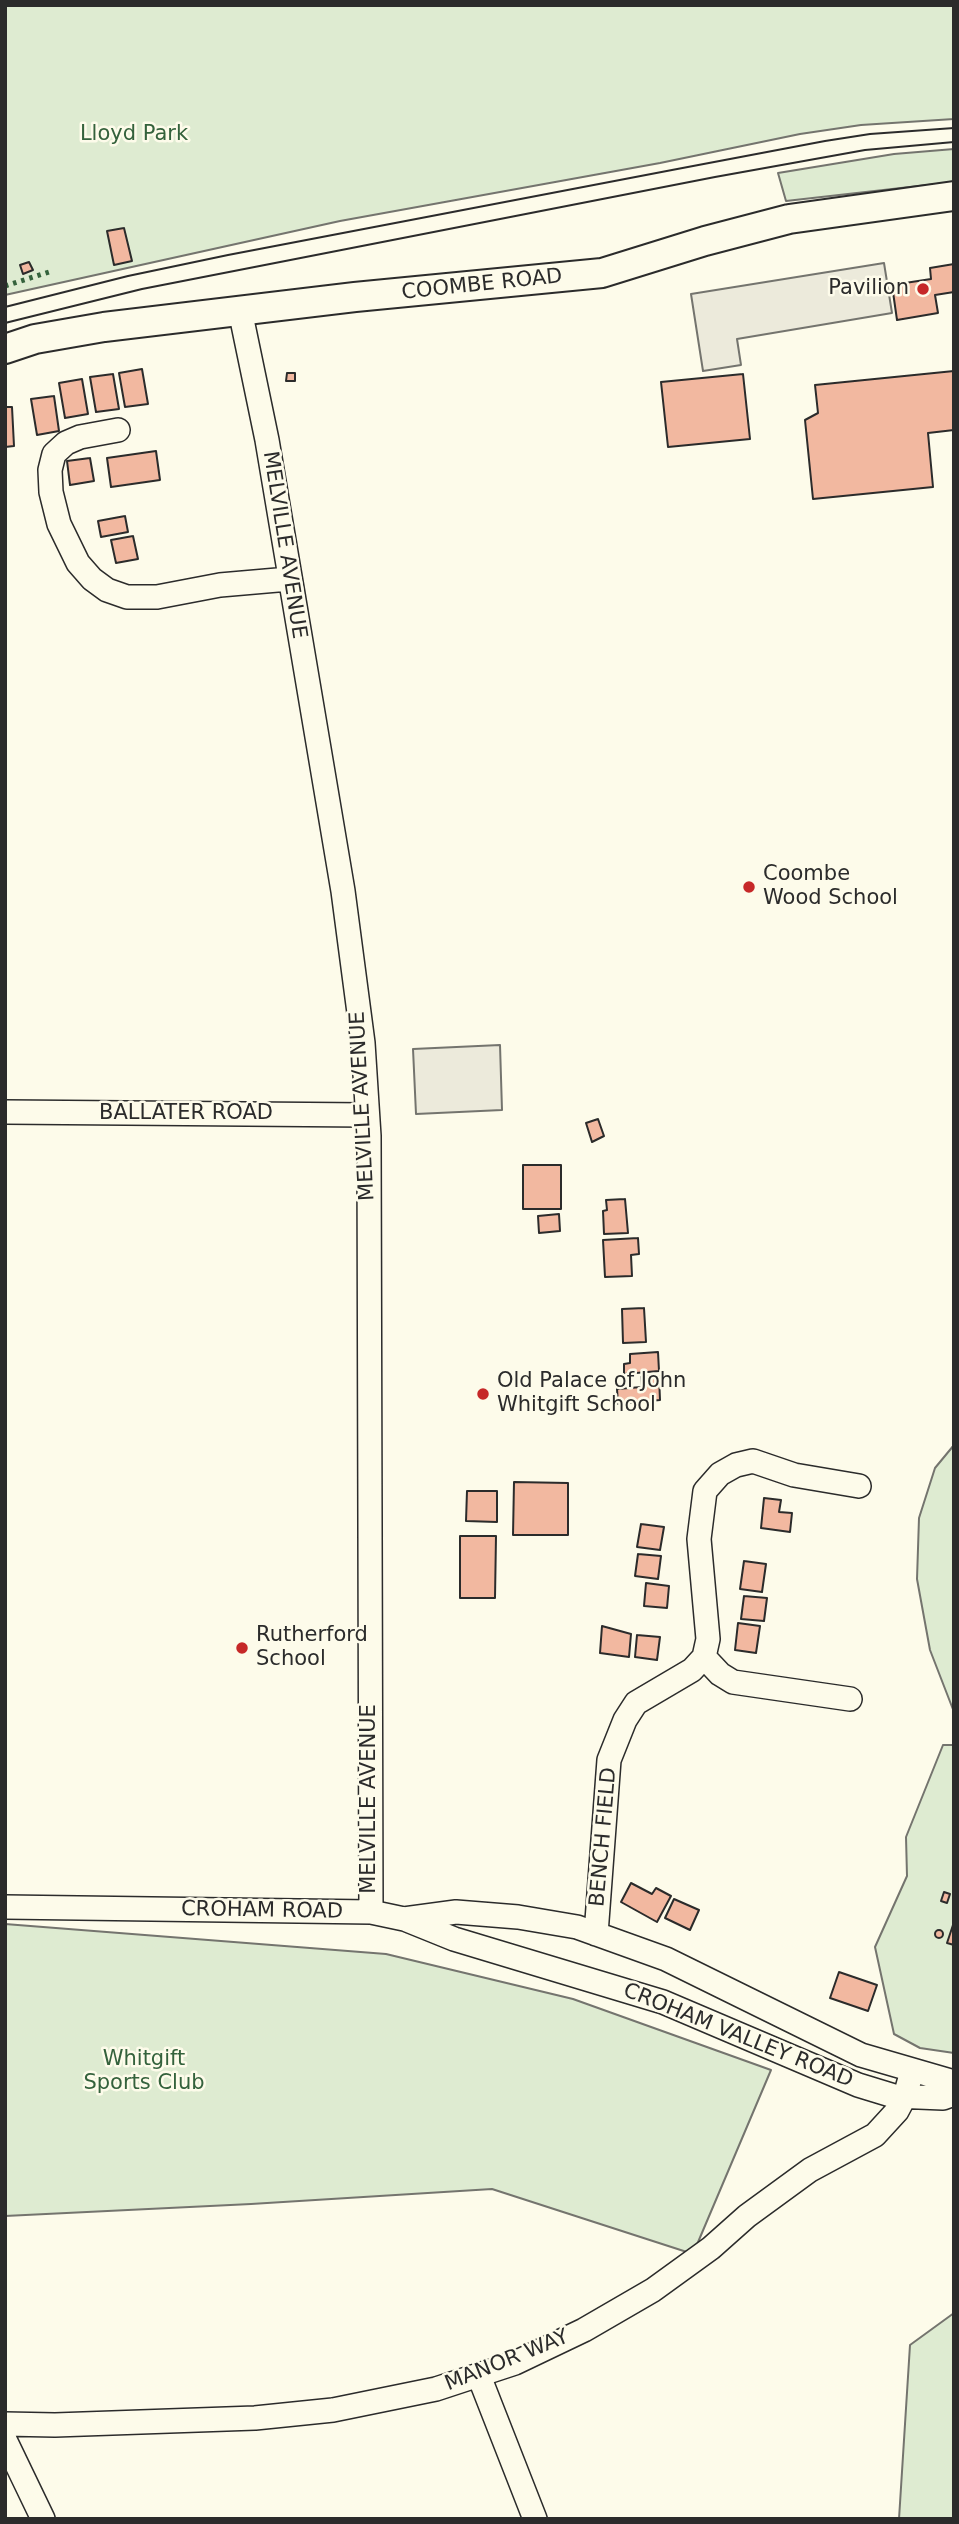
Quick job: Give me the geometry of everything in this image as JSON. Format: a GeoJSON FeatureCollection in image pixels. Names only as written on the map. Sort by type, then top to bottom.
{"type":"FeatureCollection","features":[{"type":"Feature","properties":{"kind":"main road","name":"COOMBE ROAD"},"geometry":{"type":"LineString","coordinates":[[5,349],[35,339],[79,331],[240,310],[603,273],[705,241],[789,219],[954,196]]}},
{"type":"Feature","properties":{"kind":"street","name":"MELVILLE AVENUE"},"geometry":{"type":"LineString","coordinates":[[240,310],[267,440],[343,891],[363,1044],[369,1136],[371,1912]]}},
{"type":"Feature","properties":{"kind":"street"},"geometry":{"type":"LineString","coordinates":[[118,430],[80,437],[66,443],[54,454],[50,470],[51,528],[92,579],[107,590],[127,597],[156,597],[220,585],[289,579]]}},
{"type":"Feature","properties":{"kind":"street","name":"BALLATER ROAD"},"geometry":{"type":"LineString","coordinates":[[5,1112],[367,1115]]}},
{"type":"Feature","properties":{"kind":"street"},"geometry":{"type":"LineString","coordinates":[[850,1699],[733,1682],[720,1674],[704,1657],[708,1639],[699,1539],[705,1491],[720,1474],[736,1465],[753,1461],[794,1475],[859,1486]]}},
{"type":"Feature","properties":{"kind":"street","name":"BENCH FIELD"},"geometry":{"type":"LineString","coordinates":[[596,1934],[609,1760],[625,1720],[636,1703],[692,1670],[704,1657]]}},
{"type":"Feature","properties":{"kind":"street","name":"CROHAM ROAD"},"geometry":{"type":"LineString","coordinates":[[5,1907],[371,1912],[404,1919],[456,1912],[518,1917]]}},
{"type":"Feature","properties":{"kind":"street","name":"CROHAM VALLEY ROAD"},"geometry":{"type":"LineString","coordinates":[[518,1917],[577,1927],[666,1959],[861,2054],[954,2082]]}},
{"type":"Feature","properties":{"kind":"street","name":"CROHAM VALLEY ROAD"},"geometry":{"type":"LineString","coordinates":[[404,1919],[454,1939],[663,2002],[858,2085],[894,2096],[943,2098],[954,2094]]}},
{"type":"Feature","properties":{"kind":"street","name":"MANOR WAY"},"geometry":{"type":"LineString","coordinates":[[5,2424],[69,2425],[298,2414],[400,2398],[515,2363],[584,2330],[653,2290],[802,2176],[875,2135],[897,2111],[905,2096],[912,2071]]}},
{"type":"Feature","properties":{"kind":"street"},"geometry":{"type":"LineString","coordinates":[[479,2376],[535,2519]]}},
{"type":"Feature","properties":{"kind":"street"},"geometry":{"type":"LineString","coordinates":[[5,2440],[43,2519]]}},
{"type":"Feature","properties":{"kind":"green space","name":"Lloyd Park"},"geometry":{"type":"Polygon","coordinates":[[[5,5],[954,5],[954,119],[861,125],[800,134],[660,163],[340,221],[5,295],[5,5]]]}},
{"type":"Feature","properties":{"kind":"green space"},"geometry":{"type":"Polygon","coordinates":[[[954,149],[954,182],[786,201],[778,173],[894,154],[954,149]]]}},
{"type":"Feature","properties":{"kind":"green space"},"geometry":{"type":"Polygon","coordinates":[[[954,1445],[954,1712],[930,1650],[917,1579],[919,1518],[935,1468],[954,1445]]]}},
{"type":"Feature","properties":{"kind":"green space"},"geometry":{"type":"Polygon","coordinates":[[[943,1745],[954,1745],[954,2053],[920,2048],[894,2034],[875,1947],[907,1876],[906,1837],[943,1745]]]}},
{"type":"Feature","properties":{"kind":"green space","name":"Whitgift Sports Club"},"geometry":{"type":"Polygon","coordinates":[[[5,1924],[386,1954],[573,1999],[771,2070],[693,2254],[492,2189],[5,2216],[5,1924]]]}},
{"type":"Feature","properties":{"kind":"green space"},"geometry":{"type":"Polygon","coordinates":[[[954,2313],[954,2519],[899,2519],[910,2345],[954,2313]]]}},
{"type":"Feature","properties":{"kind":"shaded area"},"geometry":{"type":"Polygon","coordinates":[[[884,263],[892,313],[737,339],[741,365],[703,371],[691,294],[884,263]]]}},
{"type":"Feature","properties":{"kind":"shaded area"},"geometry":{"type":"Polygon","coordinates":[[[500,1045],[502,1110],[416,1114],[413,1049],[500,1045]]]}},
{"type":"Feature","properties":{"kind":"building"},"geometry":{"type":"Polygon","coordinates":[[[124,228],[132,261],[114,265],[107,231],[124,228]]]}},
{"type":"Feature","properties":{"kind":"building"},"geometry":{"type":"Polygon","coordinates":[[[29,262],[33,270],[23,274],[20,265],[29,262]]]}},
{"type":"Feature","properties":{"kind":"building","name":"Pavilion"},"geometry":{"type":"Polygon","coordinates":[[[954,264],[954,292],[935,295],[938,313],[897,320],[892,285],[931,279],[930,268],[954,264]]]}},
{"type":"Feature","properties":{"kind":"building"},"geometry":{"type":"Polygon","coordinates":[[[142,369],[148,404],[125,407],[119,373],[142,369]]]}},
{"type":"Feature","properties":{"kind":"building"},"geometry":{"type":"Polygon","coordinates":[[[954,371],[954,430],[928,433],[933,487],[813,499],[805,420],[818,413],[815,385],[954,371]]]}},
{"type":"Feature","properties":{"kind":"building"},"geometry":{"type":"Polygon","coordinates":[[[287,373],[295,373],[295,381],[286,381],[287,373]]]}},
{"type":"Feature","properties":{"kind":"building"},"geometry":{"type":"Polygon","coordinates":[[[113,374],[119,409],[96,412],[90,377],[113,374]]]}},
{"type":"Feature","properties":{"kind":"building"},"geometry":{"type":"Polygon","coordinates":[[[743,374],[750,439],[668,447],[661,382],[743,374]]]}},
{"type":"Feature","properties":{"kind":"building"},"geometry":{"type":"Polygon","coordinates":[[[82,379],[88,414],[65,418],[59,383],[82,379]]]}},
{"type":"Feature","properties":{"kind":"building"},"geometry":{"type":"Polygon","coordinates":[[[54,396],[59,431],[37,435],[31,399],[54,396]]]}},
{"type":"Feature","properties":{"kind":"building"},"geometry":{"type":"Polygon","coordinates":[[[5,407],[12,407],[14,446],[5,447],[5,407]]]}},
{"type":"Feature","properties":{"kind":"building"},"geometry":{"type":"Polygon","coordinates":[[[156,451],[160,480],[111,487],[107,458],[156,451]]]}},
{"type":"Feature","properties":{"kind":"building"},"geometry":{"type":"Polygon","coordinates":[[[90,458],[94,481],[70,485],[67,461],[90,458]]]}},
{"type":"Feature","properties":{"kind":"building"},"geometry":{"type":"Polygon","coordinates":[[[125,516],[128,532],[101,537],[98,521],[125,516]]]}},
{"type":"Feature","properties":{"kind":"building"},"geometry":{"type":"Polygon","coordinates":[[[133,536],[138,559],[116,563],[111,540],[133,536]]]}},
{"type":"Feature","properties":{"kind":"building"},"geometry":{"type":"Polygon","coordinates":[[[598,1119],[604,1136],[592,1142],[586,1123],[598,1119]]]}},
{"type":"Feature","properties":{"kind":"building"},"geometry":{"type":"Polygon","coordinates":[[[523,1165],[561,1165],[561,1209],[523,1209],[523,1165]]]}},
{"type":"Feature","properties":{"kind":"building"},"geometry":{"type":"Polygon","coordinates":[[[625,1199],[628,1233],[604,1234],[603,1211],[607,1210],[606,1200],[625,1199]]]}},
{"type":"Feature","properties":{"kind":"building"},"geometry":{"type":"Polygon","coordinates":[[[559,1214],[560,1231],[539,1233],[538,1216],[559,1214]]]}},
{"type":"Feature","properties":{"kind":"building"},"geometry":{"type":"Polygon","coordinates":[[[638,1238],[639,1254],[631,1255],[632,1276],[605,1277],[603,1240],[638,1238]]]}},
{"type":"Feature","properties":{"kind":"building"},"geometry":{"type":"Polygon","coordinates":[[[644,1308],[646,1342],[623,1343],[622,1309],[644,1308]]]}},
{"type":"Feature","properties":{"kind":"building"},"geometry":{"type":"Polygon","coordinates":[[[658,1352],[659,1371],[624,1374],[624,1364],[630,1363],[630,1354],[658,1352]]]}},
{"type":"Feature","properties":{"kind":"building"},"geometry":{"type":"Polygon","coordinates":[[[659,1376],[660,1400],[618,1404],[617,1389],[642,1387],[641,1377],[659,1376]]]}},
{"type":"Feature","properties":{"kind":"building"},"geometry":{"type":"Polygon","coordinates":[[[514,1482],[568,1483],[568,1535],[513,1535],[514,1482]]]}},
{"type":"Feature","properties":{"kind":"building"},"geometry":{"type":"Polygon","coordinates":[[[467,1491],[497,1491],[497,1522],[466,1521],[467,1491]]]}},
{"type":"Feature","properties":{"kind":"building"},"geometry":{"type":"Polygon","coordinates":[[[764,1498],[781,1500],[779,1512],[792,1513],[790,1532],[761,1528],[764,1498]]]}},
{"type":"Feature","properties":{"kind":"building"},"geometry":{"type":"Polygon","coordinates":[[[641,1524],[664,1527],[660,1550],[637,1547],[641,1524]]]}},
{"type":"Feature","properties":{"kind":"building"},"geometry":{"type":"Polygon","coordinates":[[[460,1536],[496,1536],[495,1598],[460,1598],[460,1536]]]}},
{"type":"Feature","properties":{"kind":"building"},"geometry":{"type":"Polygon","coordinates":[[[638,1554],[661,1556],[658,1579],[635,1576],[638,1554]]]}},
{"type":"Feature","properties":{"kind":"building"},"geometry":{"type":"Polygon","coordinates":[[[744,1561],[766,1564],[762,1592],[740,1589],[744,1561]]]}},
{"type":"Feature","properties":{"kind":"building"},"geometry":{"type":"Polygon","coordinates":[[[646,1583],[669,1586],[667,1608],[644,1606],[646,1583]]]}},
{"type":"Feature","properties":{"kind":"building"},"geometry":{"type":"Polygon","coordinates":[[[744,1596],[767,1598],[764,1621],[741,1619],[744,1596]]]}},
{"type":"Feature","properties":{"kind":"building"},"geometry":{"type":"Polygon","coordinates":[[[738,1623],[760,1626],[756,1653],[735,1650],[738,1623]]]}},
{"type":"Feature","properties":{"kind":"building"},"geometry":{"type":"Polygon","coordinates":[[[602,1626],[631,1634],[629,1657],[600,1653],[602,1626]]]}},
{"type":"Feature","properties":{"kind":"building"},"geometry":{"type":"Polygon","coordinates":[[[637,1635],[660,1637],[657,1660],[635,1657],[637,1635]]]}},
{"type":"Feature","properties":{"kind":"building"},"geometry":{"type":"Polygon","coordinates":[[[631,1883],[652,1894],[656,1888],[671,1896],[657,1922],[621,1902],[631,1883]]]}},
{"type":"Feature","properties":{"kind":"building"},"geometry":{"type":"Polygon","coordinates":[[[944,1892],[950,1894],[947,1903],[941,1901],[944,1892]]]}},
{"type":"Feature","properties":{"kind":"building"},"geometry":{"type":"Polygon","coordinates":[[[674,1899],[699,1910],[690,1930],[665,1918],[674,1899]]]}},
{"type":"Feature","properties":{"kind":"building"},"geometry":{"type":"Polygon","coordinates":[[[954,1922],[954,1945],[947,1943],[954,1922]]]}},
{"type":"Feature","properties":{"kind":"building"},"geometry":{"type":"Polygon","coordinates":[[[939,1930],[943,1934],[939,1938],[935,1934],[939,1930]]]}},
{"type":"Feature","properties":{"kind":"building"},"geometry":{"type":"Polygon","coordinates":[[[839,1972],[877,1985],[868,2011],[830,1998],[839,1972]]]}},
{"type":"Feature","properties":{"kind":"tram line"},"geometry":{"type":"LineString","coordinates":[[5,307],[128,276],[228,255],[825,141],[870,134],[954,128]]}},
{"type":"Feature","properties":{"kind":"tram line"},"geometry":{"type":"LineString","coordinates":[[5,323],[142,289],[715,177],[865,150],[954,142]]}},
{"type":"Feature","properties":{"kind":"hedge"},"geometry":{"type":"LineString","coordinates":[[5,286],[52,271]]}},
{"type":"Feature","properties":{"kind":"place","name":"Pavilion"},"geometry":{"type":"Point","coordinates":[923,289]}},
{"type":"Feature","properties":{"kind":"place","name":"Coombe Wood School"},"geometry":{"type":"Point","coordinates":[749,887]}},
{"type":"Feature","properties":{"kind":"place","name":"Old Palace of John Whitgift School"},"geometry":{"type":"Point","coordinates":[483,1394]}},
{"type":"Feature","properties":{"kind":"place","name":"Rutherford School"},"geometry":{"type":"Point","coordinates":[242,1648]}}]}
